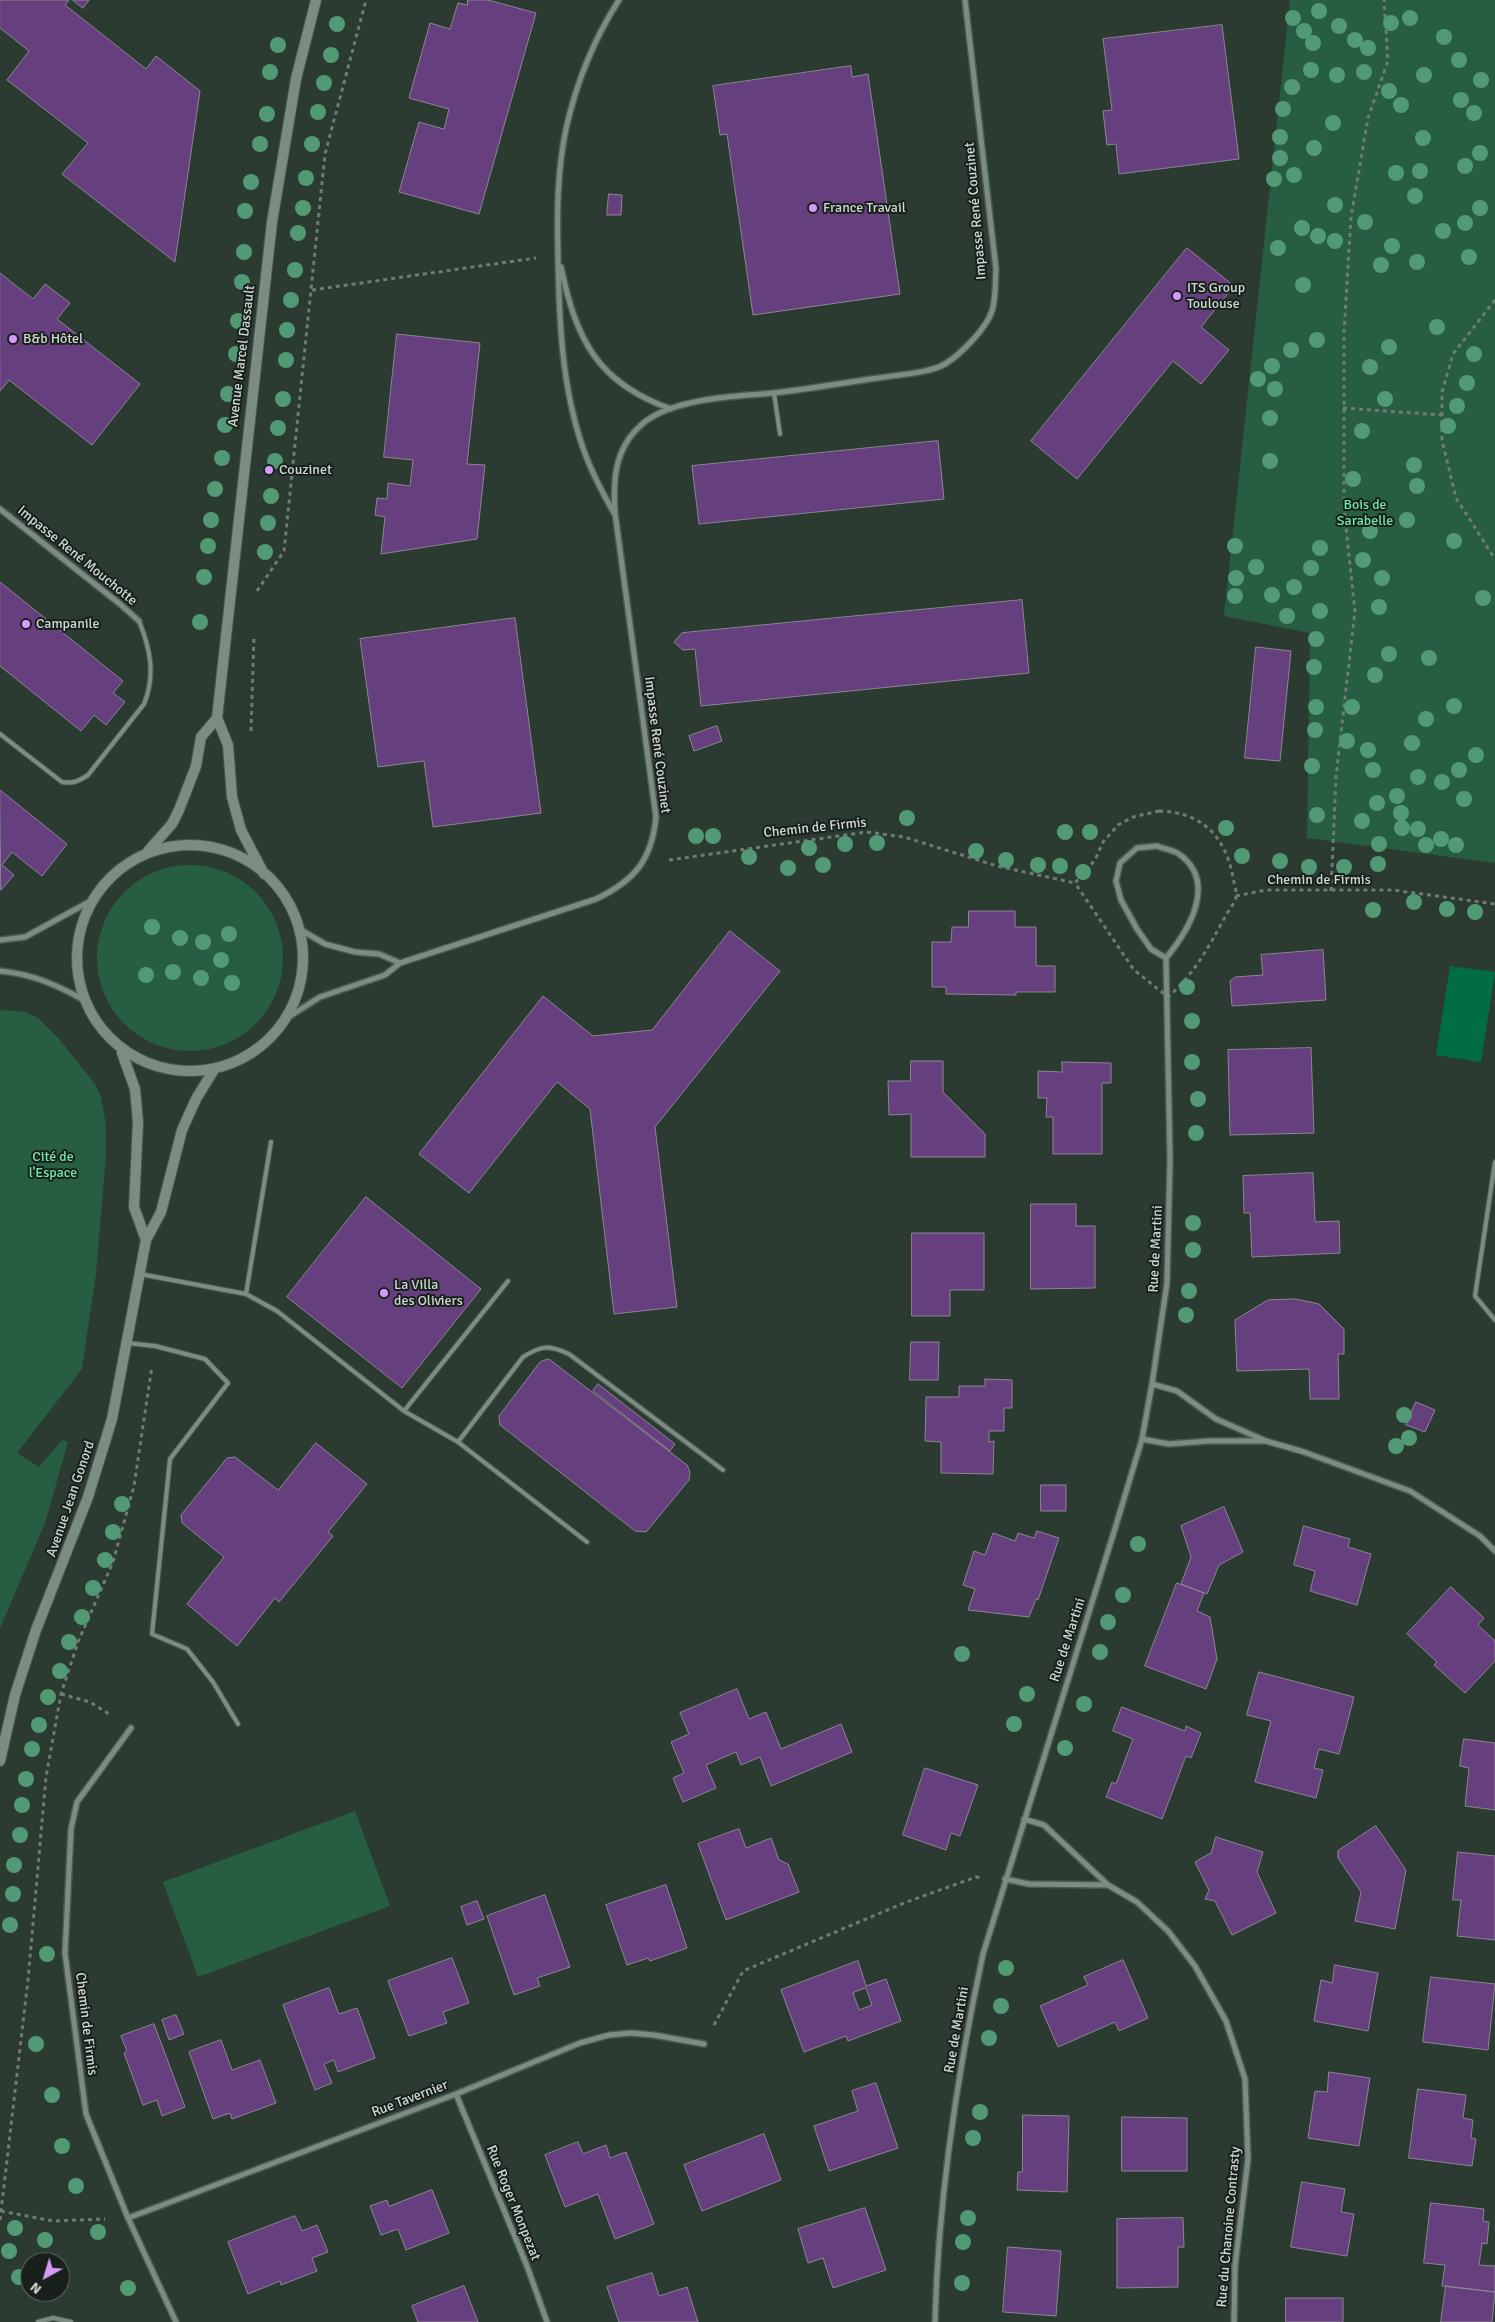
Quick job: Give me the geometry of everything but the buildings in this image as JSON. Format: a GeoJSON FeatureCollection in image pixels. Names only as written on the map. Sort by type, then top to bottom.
{"type":"FeatureCollection","features":[{"type":"Feature","properties":{"kind":"street","name":"Avenue Marcel Dassault"},"geometry":{"type":"LineString","coordinates":[[264,874],[241,830],[232,798],[228,745],[217,718],[272,222],[296,80],[316,0]]}},
{"type":"Feature","properties":{"kind":"street","name":"Impasse René Couzinet"},"geometry":{"type":"LineString","coordinates":[[615,513],[598,484],[582,448],[569,394],[558,310],[556,210],[566,130],[589,56],[619,0]]}},
{"type":"Feature","properties":{"kind":"street","name":"Impasse René Couzinet"},"geometry":{"type":"LineString","coordinates":[[290,1016],[320,997],[385,975],[400,962],[596,899],[624,884],[641,864],[654,834],[655,800],[615,513],[615,466],[624,446],[639,426],[653,415],[717,398],[774,393],[906,374],[944,365],[972,342],[992,311],[996,269],[965,0]]}},
{"type":"Feature","properties":{"kind":"street","name":"Impasse René Couzinet"},"geometry":{"type":"LineString","coordinates":[[558,254],[569,308],[582,337],[598,362],[646,400],[671,409]]}},
{"type":"Feature","properties":{"kind":"street","name":"Impasse René Mouchotte"},"geometry":{"type":"LineString","coordinates":[[0,509],[139,621]]}},
{"type":"Feature","properties":{"kind":"street"},"geometry":{"type":"LineString","coordinates":[[0,940],[25,937],[88,903],[106,883],[148,851],[172,824],[196,766],[201,736],[217,718]]}},
{"type":"Feature","properties":{"kind":"street"},"geometry":{"type":"LineString","coordinates":[[88,903],[79,937],[77,964],[82,999],[99,1027],[122,1052],[157,1067],[191,1070],[215,1068],[242,1058],[257,1049],[280,1029],[290,1016],[303,976],[301,930],[290,906],[273,882],[232,853],[208,845],[190,843],[148,851]]}},
{"type":"Feature","properties":{"kind":"street"},"geometry":{"type":"LineString","coordinates":[[1157,846],[1178,853],[1192,866],[1198,880],[1198,898],[1188,927],[1166,958],[1151,949],[1121,900],[1116,881],[1120,863],[1137,848],[1157,846]]}},
{"type":"Feature","properties":{"kind":"street"},"geometry":{"type":"LineString","coordinates":[[301,930],[325,944],[355,952],[379,954],[400,962]]}},
{"type":"Feature","properties":{"kind":"street","name":"Rue de Martini"},"geometry":{"type":"LineString","coordinates":[[934,2322],[948,2162],[968,2023],[983,1954],[1142,1439],[1152,1384],[1167,1283],[1170,1160],[1166,958]]}},
{"type":"Feature","properties":{"kind":"street"},"geometry":{"type":"LineString","coordinates":[[0,971],[39,978],[82,999]]}},
{"type":"Feature","properties":{"kind":"street","name":"Avenue Jean Gonord"},"geometry":{"type":"LineString","coordinates":[[122,1052],[135,1090],[138,1122],[134,1207],[146,1240]]}},
{"type":"Feature","properties":{"kind":"street","name":"Avenue Jean Gonord"},"geometry":{"type":"LineString","coordinates":[[0,1761],[18,1685],[36,1630],[88,1498],[110,1427],[146,1240],[161,1212],[182,1130],[196,1099],[215,1068]]}},
{"type":"Feature","properties":{"kind":"street"},"geometry":{"type":"LineString","coordinates":[[1152,1384],[1176,1391],[1216,1419],[1266,1441],[1304,1452],[1410,1491],[1480,1536],[1495,1551]]}},
{"type":"Feature","properties":{"kind":"street"},"geometry":{"type":"LineString","coordinates":[[1142,1439],[1169,1444],[1209,1441],[1266,1441]]}},
{"type":"Feature","properties":{"kind":"street","name":"Chemin de Firmis"},"geometry":{"type":"LineString","coordinates":[[131,1728],[78,1802],[71,1829],[65,1953],[86,2114],[128,2218],[176,2322]]}},
{"type":"Feature","properties":{"kind":"street","name":"Rue du Chanoine Contrasty"},"geometry":{"type":"LineString","coordinates":[[1024,1819],[1044,1825],[1108,1885],[1137,1902],[1168,1931],[1194,1966],[1226,2021],[1245,2080],[1248,2159],[1234,2266],[1234,2322]]}},
{"type":"Feature","properties":{"kind":"street","name":"Rue du Chanoine Contrasty"},"geometry":{"type":"LineString","coordinates":[[1006,1879],[1029,1884],[1108,1885]]}},
{"type":"Feature","properties":{"kind":"street","name":"Rue Tavernier"},"geometry":{"type":"LineString","coordinates":[[128,2218],[456,2094],[580,2043],[610,2035],[654,2035],[704,2044]]}},
{"type":"Feature","properties":{"kind":"street","name":"Rue Roger Monpezat"},"geometry":{"type":"LineString","coordinates":[[456,2094],[527,2266],[547,2322]]}},
{"type":"Feature","properties":{"kind":"lane"},"geometry":{"type":"LineString","coordinates":[[774,393],[780,434]]}},
{"type":"Feature","properties":{"kind":"lane"},"geometry":{"type":"LineString","coordinates":[[0,734],[62,782],[80,781],[88,775],[144,704],[148,693],[151,682],[150,657],[139,621]]}},
{"type":"Feature","properties":{"kind":"lane"},"geometry":{"type":"LineString","coordinates":[[246,1294],[271,1142]]}},
{"type":"Feature","properties":{"kind":"lane"},"geometry":{"type":"LineString","coordinates":[[1495,1162],[1475,1296],[1495,1320]]}},
{"type":"Feature","properties":{"kind":"lane"},"geometry":{"type":"LineString","coordinates":[[140,1274],[246,1294],[277,1311],[404,1411],[458,1442],[587,1542]]}},
{"type":"Feature","properties":{"kind":"lane"},"geometry":{"type":"LineString","coordinates":[[404,1411],[508,1281]]}},
{"type":"Feature","properties":{"kind":"lane"},"geometry":{"type":"LineString","coordinates":[[127,1343],[155,1346],[205,1359],[228,1383],[170,1459],[152,1634],[187,1649],[213,1682],[238,1724]]}},
{"type":"Feature","properties":{"kind":"lane"},"geometry":{"type":"LineString","coordinates":[[458,1442],[523,1357],[536,1348],[552,1346],[569,1354],[723,1470]]}},
{"type":"Feature","properties":{"kind":"lane"},"geometry":{"type":"LineString","coordinates":[[38,2322],[53,2318],[71,2322]]}},
{"type":"Feature","properties":{"kind":"path"},"geometry":{"type":"LineString","coordinates":[[255,594],[284,551],[325,154],[366,0]]}},
{"type":"Feature","properties":{"kind":"path"},"geometry":{"type":"LineString","coordinates":[[1331,890],[1336,776],[1355,611],[1344,509],[1344,332],[1351,217],[1368,118],[1388,61],[1386,1]]}},
{"type":"Feature","properties":{"kind":"path"},"geometry":{"type":"LineString","coordinates":[[312,290],[558,254]]}},
{"type":"Feature","properties":{"kind":"path"},"geometry":{"type":"LineString","coordinates":[[1495,300],[1453,354],[1442,392],[1442,440],[1456,498],[1495,558]]}},
{"type":"Feature","properties":{"kind":"path"},"geometry":{"type":"LineString","coordinates":[[1343,408],[1442,415]]}},
{"type":"Feature","properties":{"kind":"path"},"geometry":{"type":"LineString","coordinates":[[250,737],[254,632]]}},
{"type":"Feature","properties":{"kind":"path","name":"Chemin de Firmis"},"geometry":{"type":"LineString","coordinates":[[641,864],[867,832],[904,837],[997,866],[1075,883]]}},
{"type":"Feature","properties":{"kind":"path","name":"Chemin de Firmis"},"geometry":{"type":"LineString","coordinates":[[1168,997],[1193,972],[1236,896],[1266,890],[1393,890],[1495,904]]}},
{"type":"Feature","properties":{"kind":"path"},"geometry":{"type":"LineString","coordinates":[[61,1694],[90,1702],[131,1728]]}},
{"type":"Feature","properties":{"kind":"path"},"geometry":{"type":"LineString","coordinates":[[704,2044],[743,1970],[904,1903],[976,1877],[1006,1879]]}},
{"type":"Feature","properties":{"kind":"path"},"geometry":{"type":"LineString","coordinates":[[1,2211],[53,2220],[128,2218]]}},
{"type":"Feature","properties":{"kind":"green space","name":"Bois de Sarabelle"},"geometry":{"type":"Polygon","coordinates":[[[1290,0],[1495,0],[1495,863],[1307,838],[1310,633],[1224,616],[1290,0]]]}},
{"type":"Feature","properties":{"kind":"green space"},"geometry":{"type":"Polygon","coordinates":[[[190,865],[208,867],[225,872],[234,876],[256,892],[272,914],[276,923],[281,940],[283,958],[281,976],[276,993],[272,1002],[256,1024],[234,1040],[225,1044],[208,1049],[190,1051],[172,1049],[155,1044],[146,1040],[124,1024],[108,1002],[104,993],[99,976],[97,958],[99,940],[104,923],[108,914],[124,892],[146,876],[155,872],[172,867],[190,865]]]}},
{"type":"Feature","properties":{"kind":"green space","name":"Cité de l'Espace"},"geometry":{"type":"Polygon","coordinates":[[[0,1010],[25,1012],[38,1018],[59,1039],[95,1084],[101,1097],[106,1125],[106,1155],[96,1273],[82,1369],[17,1453],[39,1467],[62,1440],[68,1442],[45,1523],[0,1628],[0,1010]]]}},
{"type":"Feature","properties":{"kind":"green space"},"geometry":{"type":"Polygon","coordinates":[[[355,1811],[390,1906],[198,1977],[163,1882],[355,1811]]]}},
{"type":"Feature","properties":{"kind":"shaded area"},"geometry":{"type":"Polygon","coordinates":[[[1450,966],[1495,972],[1481,1062],[1436,1055],[1450,966]]]}},
{"type":"Feature","properties":{"kind":"place","name":"France Travail"},"geometry":{"type":"Point","coordinates":[813,208]}},
{"type":"Feature","properties":{"kind":"place","name":"ITS Group Toulouse"},"geometry":{"type":"Point","coordinates":[1177,296]}},
{"type":"Feature","properties":{"kind":"place","name":"B&b Hôtel"},"geometry":{"type":"Point","coordinates":[13,339]}},
{"type":"Feature","properties":{"kind":"place","name":"Couzinet"},"geometry":{"type":"Point","coordinates":[269,470]}},
{"type":"Feature","properties":{"kind":"place","name":"Campanile"},"geometry":{"type":"Point","coordinates":[26,624]}},
{"type":"Feature","properties":{"kind":"place","name":"La Villa des Oliviers"},"geometry":{"type":"Point","coordinates":[384,1293]}}]}
